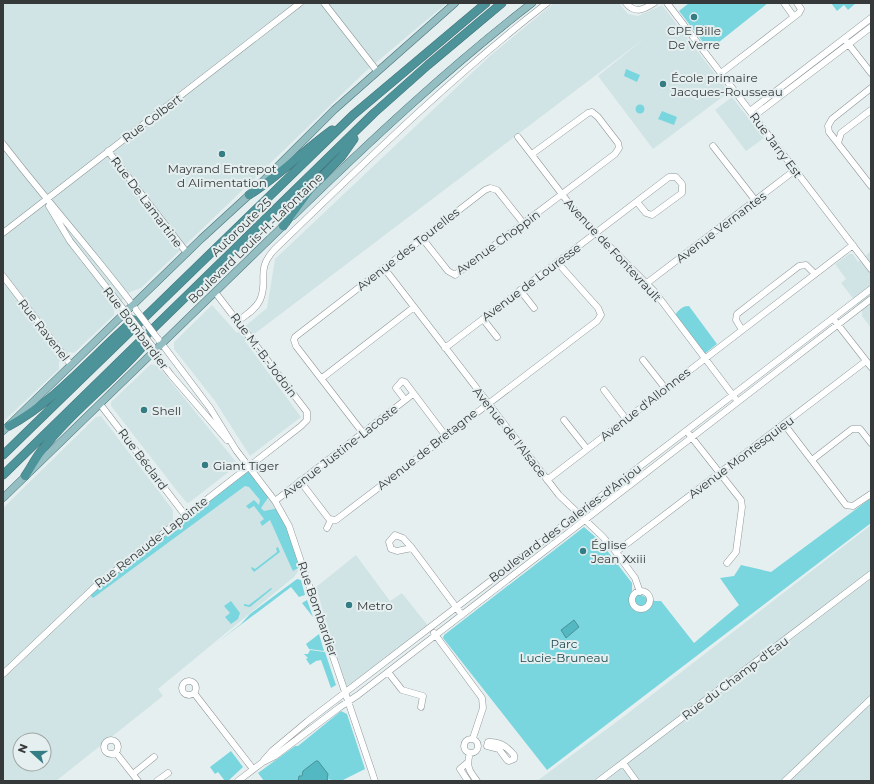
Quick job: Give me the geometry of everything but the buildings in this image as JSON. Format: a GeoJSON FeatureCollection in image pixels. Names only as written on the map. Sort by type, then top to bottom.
{"type":"FeatureCollection","features":[{"type":"Feature","properties":{"kind":"highway","name":"Autoroute 25"},"geometry":{"type":"LineString","coordinates":[[3,455],[354,115],[486,3]]}},
{"type":"Feature","properties":{"kind":"highway","name":"Autoroute 25"},"geometry":{"type":"LineString","coordinates":[[3,475],[172,312],[374,113],[428,65],[502,3]]}},
{"type":"Feature","properties":{"kind":"highway"},"geometry":{"type":"LineString","coordinates":[[283,226],[311,188],[342,156],[374,113]]}},
{"type":"Feature","properties":{"kind":"highway"},"geometry":{"type":"LineString","coordinates":[[249,195],[269,182],[311,145],[354,115]]}},
{"type":"Feature","properties":{"kind":"highway"},"geometry":{"type":"LineString","coordinates":[[6,429],[29,415],[107,343],[180,283]]}},
{"type":"Feature","properties":{"kind":"highway"},"geometry":{"type":"LineString","coordinates":[[25,476],[41,451],[128,364],[172,312]]}},
{"type":"Feature","properties":{"kind":"main road"},"geometry":{"type":"LineString","coordinates":[[6,429],[134,308],[187,253],[249,195],[290,152],[376,71],[455,3]]}},
{"type":"Feature","properties":{"kind":"main road","name":"Boulevard Louis-H.-Lafontaine"},"geometry":{"type":"LineString","coordinates":[[3,498],[100,404],[160,342],[215,292],[416,101],[472,52],[532,3]]}},
{"type":"Feature","properties":{"kind":"street","name":"Rue Colbert"},"geometry":{"type":"LineString","coordinates":[[3,232],[300,3]]}},
{"type":"Feature","properties":{"kind":"street"},"geometry":{"type":"LineString","coordinates":[[324,3],[376,71]]}},
{"type":"Feature","properties":{"kind":"street","name":"Boulevard Louis-H.-Lafontaine"},"geometry":{"type":"LineString","coordinates":[[238,321],[260,301],[262,292],[263,266],[274,250],[420,111],[501,39],[547,3]]}},
{"type":"Feature","properties":{"kind":"street"},"geometry":{"type":"LineString","coordinates":[[626,3],[637,11],[654,3]]}},
{"type":"Feature","properties":{"kind":"street","name":"Rue Jarry Est"},"geometry":{"type":"LineString","coordinates":[[667,3],[871,269]]}},
{"type":"Feature","properties":{"kind":"street"},"geometry":{"type":"LineString","coordinates":[[784,3],[794,17]]}},
{"type":"Feature","properties":{"kind":"street"},"geometry":{"type":"LineString","coordinates":[[721,73],[794,17],[801,9],[797,3]]}},
{"type":"Feature","properties":{"kind":"street"},"geometry":{"type":"LineString","coordinates":[[847,41],[871,18]]}},
{"type":"Feature","properties":{"kind":"street"},"geometry":{"type":"LineString","coordinates":[[752,113],[847,41],[871,26]]}},
{"type":"Feature","properties":{"kind":"street"},"geometry":{"type":"LineString","coordinates":[[847,41],[871,73]]}},
{"type":"Feature","properties":{"kind":"street"},"geometry":{"type":"LineString","coordinates":[[871,88],[829,122],[830,132],[871,186]]}},
{"type":"Feature","properties":{"kind":"street"},"geometry":{"type":"LineString","coordinates":[[838,143],[841,134],[871,110]]}},
{"type":"Feature","properties":{"kind":"street","name":"Avenue Choppin"},"geometry":{"type":"LineString","coordinates":[[422,238],[448,272],[456,275],[618,151],[619,148],[617,141],[595,114],[588,113],[532,154]]}},
{"type":"Feature","properties":{"kind":"street","name":"Avenue de Fontevrault"},"geometry":{"type":"LineString","coordinates":[[518,137],[572,209],[595,234],[647,283],[738,401]]}},
{"type":"Feature","properties":{"kind":"street","name":"Rue Bombardier"},"geometry":{"type":"LineString","coordinates":[[3,144],[46,200],[70,241],[154,348],[157,357],[236,450],[275,501],[292,532],[375,781]]}},
{"type":"Feature","properties":{"kind":"street"},"geometry":{"type":"LineString","coordinates":[[713,146],[755,200]]}},
{"type":"Feature","properties":{"kind":"street","name":"Rue De Lamartine"},"geometry":{"type":"LineString","coordinates":[[108,151],[187,253]]}},
{"type":"Feature","properties":{"kind":"street","name":"Avenue Vernantes"},"geometry":{"type":"LineString","coordinates":[[647,283],[795,170]]}},
{"type":"Feature","properties":{"kind":"street","name":"Avenue de Louresse"},"geometry":{"type":"LineString","coordinates":[[445,348],[670,176],[676,177],[682,184],[682,193],[652,215],[646,213],[637,202]]}},
{"type":"Feature","properties":{"kind":"street","name":"Avenue des Tourelles"},"geometry":{"type":"LineString","coordinates":[[322,378],[296,346],[294,340],[298,334],[422,238],[490,188],[497,190],[524,224]]}},
{"type":"Feature","properties":{"kind":"street","name":"Rue Bombardier"},"geometry":{"type":"LineString","coordinates":[[46,200],[61,215],[160,342],[210,408],[236,450]]}},
{"type":"Feature","properties":{"kind":"street","name":"Avenue d'Allonnes"},"geometry":{"type":"LineString","coordinates":[[547,480],[853,245]]}},
{"type":"Feature","properties":{"kind":"street","name":"Avenue de Bretagne"},"geometry":{"type":"LineString","coordinates":[[331,520],[336,520],[599,318],[601,315],[598,308],[558,262]]}},
{"type":"Feature","properties":{"kind":"street"},"geometry":{"type":"LineString","coordinates":[[742,330],[736,320],[737,314],[799,266],[806,265],[815,274]]}},
{"type":"Feature","properties":{"kind":"street","name":"Avenue de l'Alsace"},"geometry":{"type":"LineString","coordinates":[[384,268],[558,496],[603,537],[616,552],[635,578],[640,592]]}},
{"type":"Feature","properties":{"kind":"street","name":"Rue Ravenel"},"geometry":{"type":"LineString","coordinates":[[3,276],[72,365]]}},
{"type":"Feature","properties":{"kind":"street","name":"Boulevard des Galeries-d'Anjou"},"geometry":{"type":"LineString","coordinates":[[263,762],[272,751],[429,627],[871,289]]}},
{"type":"Feature","properties":{"kind":"street"},"geometry":{"type":"LineString","coordinates":[[520,290],[534,308]]}},
{"type":"Feature","properties":{"kind":"street","name":"Rue M.-B.-Jodoin"},"geometry":{"type":"LineString","coordinates":[[215,292],[307,412],[307,420]]}},
{"type":"Feature","properties":{"kind":"street","name":"Boulevard des Galeries-d'Anjou"},"geometry":{"type":"LineString","coordinates":[[238,781],[263,762],[276,756],[388,672],[871,299]]}},
{"type":"Feature","properties":{"kind":"street"},"geometry":{"type":"LineString","coordinates":[[364,433],[322,378],[414,307]]}},
{"type":"Feature","properties":{"kind":"street"},"geometry":{"type":"LineString","coordinates":[[833,318],[871,367]]}},
{"type":"Feature","properties":{"kind":"street"},"geometry":{"type":"LineString","coordinates":[[483,319],[497,337]]}},
{"type":"Feature","properties":{"kind":"street"},"geometry":{"type":"LineString","coordinates":[[643,360],[665,388]]}},
{"type":"Feature","properties":{"kind":"street","name":"Avenue Montesquieu"},"geometry":{"type":"LineString","coordinates":[[616,552],[866,361]]}},
{"type":"Feature","properties":{"kind":"street","name":"Avenue Justine-Lacoste"},"geometry":{"type":"LineString","coordinates":[[404,400],[396,389],[397,385],[404,381],[445,436]]}},
{"type":"Feature","properties":{"kind":"street"},"geometry":{"type":"LineString","coordinates":[[604,390],[626,419]]}},
{"type":"Feature","properties":{"kind":"street","name":"Avenue Justine-Lacoste"},"geometry":{"type":"LineString","coordinates":[[275,501],[364,433],[404,400],[414,394]]}},
{"type":"Feature","properties":{"kind":"street","name":"Rue Béclard"},"geometry":{"type":"LineString","coordinates":[[100,404],[186,515]]}},
{"type":"Feature","properties":{"kind":"street","name":"Rue Renaude-Lapointe"},"geometry":{"type":"LineString","coordinates":[[3,674],[97,585],[307,420]]}},
{"type":"Feature","properties":{"kind":"street"},"geometry":{"type":"LineString","coordinates":[[564,420],[587,449]]}},
{"type":"Feature","properties":{"kind":"street"},"geometry":{"type":"LineString","coordinates":[[784,424],[848,506],[853,506],[871,494]]}},
{"type":"Feature","properties":{"kind":"street"},"geometry":{"type":"LineString","coordinates":[[812,460],[852,429],[860,430],[871,443]]}},
{"type":"Feature","properties":{"kind":"street"},"geometry":{"type":"LineString","coordinates":[[687,430],[741,500],[742,506],[736,552],[727,563]]}},
{"type":"Feature","properties":{"kind":"street"},"geometry":{"type":"LineString","coordinates":[[300,481],[331,520],[327,528]]}},
{"type":"Feature","properties":{"kind":"street"},"geometry":{"type":"LineString","coordinates":[[412,548],[462,615]]}},
{"type":"Feature","properties":{"kind":"street"},"geometry":{"type":"LineString","coordinates":[[514,561],[521,569]]}},
{"type":"Feature","properties":{"kind":"street","name":"Rue du Champ-d'Eau"},"geometry":{"type":"LineString","coordinates":[[599,781],[871,574]]}},
{"type":"Feature","properties":{"kind":"street"},"geometry":{"type":"LineString","coordinates":[[429,627],[482,698],[483,708],[473,738]]}},
{"type":"Feature","properties":{"kind":"street"},"geometry":{"type":"LineString","coordinates":[[388,672],[402,690],[423,696],[421,707]]}},
{"type":"Feature","properties":{"kind":"street"},"geometry":{"type":"LineString","coordinates":[[194,693],[253,769]]}},
{"type":"Feature","properties":{"kind":"street"},"geometry":{"type":"LineString","coordinates":[[785,781],[871,699]]}},
{"type":"Feature","properties":{"kind":"street"},"geometry":{"type":"LineString","coordinates":[[473,738],[478,745]]}},
{"type":"Feature","properties":{"kind":"street"},"geometry":{"type":"LineString","coordinates":[[470,753],[464,749],[463,744],[468,739],[473,738]]}},
{"type":"Feature","properties":{"kind":"street"},"geometry":{"type":"LineString","coordinates":[[478,745],[486,744]]}},
{"type":"Feature","properties":{"kind":"street"},"geometry":{"type":"LineString","coordinates":[[470,753],[476,751],[478,745]]}},
{"type":"Feature","properties":{"kind":"street"},"geometry":{"type":"LineString","coordinates":[[116,753],[138,781]]}},
{"type":"Feature","properties":{"kind":"street"},"geometry":{"type":"LineString","coordinates":[[468,781],[460,769],[467,763],[470,753]]}},
{"type":"Feature","properties":{"kind":"street"},"geometry":{"type":"LineString","coordinates":[[133,774],[154,757]]}},
{"type":"Feature","properties":{"kind":"street"},"geometry":{"type":"LineString","coordinates":[[467,763],[470,771],[478,781]]}},
{"type":"Feature","properties":{"kind":"street"},"geometry":{"type":"LineString","coordinates":[[622,763],[636,781]]}},
{"type":"Feature","properties":{"kind":"street"},"geometry":{"type":"LineString","coordinates":[[157,781],[168,773]]}},
{"type":"Feature","properties":{"kind":"shaded area"},"geometry":{"type":"Polygon","coordinates":[[[3,3],[447,3],[366,71],[141,288],[130,292],[114,309],[114,315],[74,353],[69,352],[59,362],[59,369],[3,422],[3,3]]]}},
{"type":"Feature","properties":{"kind":"shaded area"},"geometry":{"type":"Polygon","coordinates":[[[554,3],[619,3],[628,14],[638,16],[662,5],[729,92],[653,149],[598,76],[645,38],[245,341],[301,417],[250,456],[215,401],[174,349],[174,342],[212,305],[237,333],[267,308],[275,259],[491,55],[554,3]]]}},
{"type":"Feature","properties":{"kind":"shaded area"},"geometry":{"type":"Polygon","coordinates":[[[732,97],[764,138],[746,151],[715,110],[732,97]]]}},
{"type":"Feature","properties":{"kind":"shaded area"},"geometry":{"type":"Polygon","coordinates":[[[871,251],[871,328],[862,316],[862,310],[841,283],[846,279],[835,264],[849,254],[853,254],[858,262],[871,251]]]}},
{"type":"Feature","properties":{"kind":"shaded area"},"geometry":{"type":"Polygon","coordinates":[[[151,364],[158,366],[237,463],[235,467],[187,503],[111,406],[111,402],[151,364]]]}},
{"type":"Feature","properties":{"kind":"shaded area"},"geometry":{"type":"Polygon","coordinates":[[[101,416],[173,510],[173,524],[249,467],[275,501],[303,565],[294,577],[158,689],[163,696],[56,781],[3,781],[3,508],[96,417],[101,416]]]}},
{"type":"Feature","properties":{"kind":"shaded area"},"geometry":{"type":"Polygon","coordinates":[[[871,525],[871,781],[537,781],[627,714],[871,525]]]}},
{"type":"Feature","properties":{"kind":"shaded area"},"geometry":{"type":"Polygon","coordinates":[[[356,555],[390,601],[402,593],[429,627],[346,692],[316,587],[356,555]]]}},
{"type":"Feature","properties":{"kind":"shaded area"},"geometry":{"type":"Polygon","coordinates":[[[574,620],[579,627],[566,638],[561,630],[574,620]]]}},
{"type":"Feature","properties":{"kind":"shaded area"},"geometry":{"type":"Polygon","coordinates":[[[318,761],[328,774],[327,779],[329,781],[298,781],[299,776],[302,776],[303,771],[318,761]]]}},
{"type":"Feature","properties":{"kind":"green space"},"geometry":{"type":"Polygon","coordinates":[[[689,3],[768,3],[709,50],[679,11],[689,3]]]}},
{"type":"Feature","properties":{"kind":"green space"},"geometry":{"type":"Polygon","coordinates":[[[831,3],[856,3],[848,10],[844,5],[837,11],[831,3]]]}},
{"type":"Feature","properties":{"kind":"green space"},"geometry":{"type":"Polygon","coordinates":[[[626,69],[640,75],[637,82],[624,76],[626,69]]]}},
{"type":"Feature","properties":{"kind":"green space"},"geometry":{"type":"Polygon","coordinates":[[[640,104],[645,109],[640,114],[635,109],[640,104]]]}},
{"type":"Feature","properties":{"kind":"green space"},"geometry":{"type":"Polygon","coordinates":[[[662,111],[677,117],[674,125],[658,119],[662,111]]]}},
{"type":"Feature","properties":{"kind":"green space"},"geometry":{"type":"Polygon","coordinates":[[[689,306],[717,344],[703,355],[673,317],[681,308],[689,306]]]}},
{"type":"Feature","properties":{"kind":"green space"},"geometry":{"type":"Polygon","coordinates":[[[249,467],[270,495],[261,508],[264,511],[279,508],[303,565],[293,571],[270,520],[262,526],[260,522],[264,519],[254,506],[249,509],[246,506],[254,500],[259,505],[260,500],[249,487],[245,486],[93,598],[88,593],[249,467]]]}},
{"type":"Feature","properties":{"kind":"green space","name":"Parc Lucie-Bruneau"},"geometry":{"type":"Polygon","coordinates":[[[871,498],[871,523],[547,770],[443,638],[444,635],[584,527],[599,540],[632,583],[632,591],[655,601],[661,601],[694,643],[739,605],[720,578],[734,576],[741,565],[771,572],[871,498]]]}},
{"type":"Feature","properties":{"kind":"green space"},"geometry":{"type":"Polygon","coordinates":[[[278,547],[280,552],[254,572],[251,568],[252,567],[255,569],[277,552],[276,548],[278,547]]]}},
{"type":"Feature","properties":{"kind":"green space"},"geometry":{"type":"Polygon","coordinates":[[[297,579],[301,580],[305,595],[299,597],[291,587],[218,642],[241,624],[250,614],[297,579]]]}},
{"type":"Feature","properties":{"kind":"green space"},"geometry":{"type":"Polygon","coordinates":[[[271,588],[272,589],[250,607],[244,606],[244,604],[249,605],[271,588]]]}},
{"type":"Feature","properties":{"kind":"green space"},"geometry":{"type":"Polygon","coordinates":[[[307,600],[313,617],[302,603],[307,600]]]}},
{"type":"Feature","properties":{"kind":"green space"},"geometry":{"type":"Polygon","coordinates":[[[231,601],[240,613],[238,619],[231,624],[225,617],[230,613],[224,606],[231,601]]]}},
{"type":"Feature","properties":{"kind":"green space"},"geometry":{"type":"Polygon","coordinates":[[[319,634],[324,651],[309,649],[306,644],[319,634]]]}},
{"type":"Feature","properties":{"kind":"green space"},"geometry":{"type":"Polygon","coordinates":[[[310,650],[325,652],[336,685],[331,688],[321,660],[310,665],[306,659],[308,658],[304,654],[308,654],[310,650]]]}},
{"type":"Feature","properties":{"kind":"green space"},"geometry":{"type":"Polygon","coordinates":[[[341,711],[347,714],[365,769],[341,781],[299,776],[298,781],[264,781],[258,773],[295,746],[298,746],[341,711]]]}},
{"type":"Feature","properties":{"kind":"green space"},"geometry":{"type":"Polygon","coordinates":[[[231,751],[243,767],[228,781],[225,781],[218,772],[215,774],[210,767],[231,751]]]}},
{"type":"Feature","properties":{"kind":"place","name":"CPE Bille De Verre"},"geometry":{"type":"Point","coordinates":[694,17]}},
{"type":"Feature","properties":{"kind":"place","name":"École primaire Jacques-Rousseau"},"geometry":{"type":"Point","coordinates":[663,84]}},
{"type":"Feature","properties":{"kind":"place","name":"Mayrand Entrepot d Alimentation"},"geometry":{"type":"Point","coordinates":[222,154]}},
{"type":"Feature","properties":{"kind":"place","name":"Shell"},"geometry":{"type":"Point","coordinates":[144,410]}},
{"type":"Feature","properties":{"kind":"place","name":"Giant Tiger"},"geometry":{"type":"Point","coordinates":[205,465]}},
{"type":"Feature","properties":{"kind":"place","name":"Église Jean Xxiii"},"geometry":{"type":"Point","coordinates":[583,551]}},
{"type":"Feature","properties":{"kind":"place","name":"Metro"},"geometry":{"type":"Point","coordinates":[349,605]}}]}
